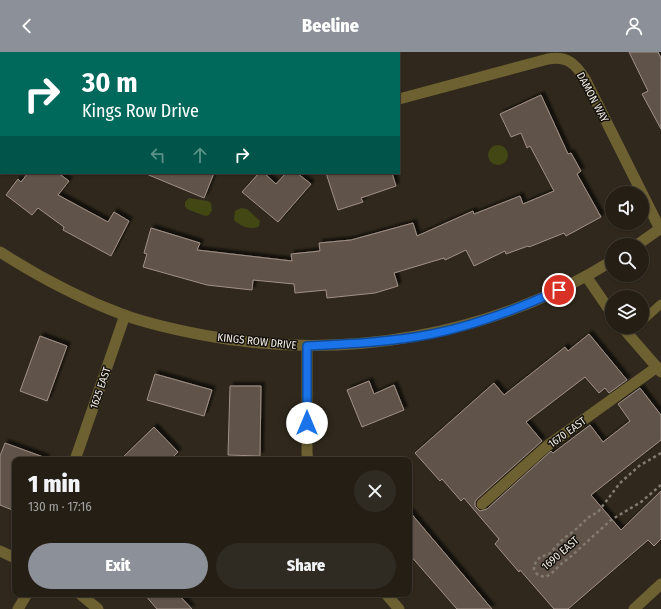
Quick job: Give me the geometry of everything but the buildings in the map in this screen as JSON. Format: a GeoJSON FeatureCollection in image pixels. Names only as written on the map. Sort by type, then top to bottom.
{"type":"FeatureCollection","features":[{"type":"Feature","properties":{"kind":"street","name":"DAMON WAY"},"geometry":{"type":"LineString","coordinates":[[400,99],[548,59],[559,58],[570,61],[585,79],[660,228]]}},
{"type":"Feature","properties":{"kind":"street"},"geometry":{"type":"LineString","coordinates":[[646,238],[660,228]]}},
{"type":"Feature","properties":{"kind":"street","name":"KINGS ROW DRIVE"},"geometry":{"type":"LineString","coordinates":[[0,252],[41,277],[125,315],[184,331],[231,340],[279,345],[307,346],[400,339],[467,325],[530,303],[605,265]]}},
{"type":"Feature","properties":{"kind":"street"},"geometry":{"type":"LineString","coordinates":[[586,276],[605,304]]}},
{"type":"Feature","properties":{"kind":"street","name":"1625 EAST"},"geometry":{"type":"LineString","coordinates":[[75,457],[125,315]]}},
{"type":"Feature","properties":{"kind":"street"},"geometry":{"type":"LineString","coordinates":[[632,334],[659,370]]}},
{"type":"Feature","properties":{"kind":"street"},"geometry":{"type":"LineString","coordinates":[[307,346],[308,457]]}},
{"type":"Feature","properties":{"kind":"street","name":"1670 EAST"},"geometry":{"type":"LineString","coordinates":[[482,504],[547,446],[659,370]]}},
{"type":"Feature","properties":{"kind":"street"},"geometry":{"type":"LineString","coordinates":[[0,550],[12,556]]}},
{"type":"Feature","properties":{"kind":"street"},"geometry":{"type":"LineString","coordinates":[[634,609],[661,584]]}},
{"type":"Feature","properties":{"kind":"street"},"geometry":{"type":"LineString","coordinates":[[18,609],[25,597]]}},
{"type":"Feature","properties":{"kind":"street"},"geometry":{"type":"LineString","coordinates":[[84,597],[98,609]]}},
{"type":"Feature","properties":{"kind":"street"},"geometry":{"type":"LineString","coordinates":[[389,597],[399,609]]}},
{"type":"Feature","properties":{"kind":"lane"},"geometry":{"type":"LineString","coordinates":[[649,315],[661,304]]}},
{"type":"Feature","properties":{"kind":"path","name":"1690 EAST"},"geometry":{"type":"LineString","coordinates":[[661,453],[639,466],[620,483],[598,512],[589,517],[564,538],[549,554],[540,557],[534,565],[537,574],[544,577],[551,574],[562,562],[568,559],[611,520],[641,502],[661,485]]}},
{"type":"Feature","properties":{"kind":"shaded area"},"geometry":{"type":"Polygon","coordinates":[[[498,145],[505,148],[508,155],[505,162],[498,165],[491,162],[488,155],[491,148],[498,145]]]}},
{"type":"Feature","properties":{"kind":"shaded area"},"geometry":{"type":"Polygon","coordinates":[[[189,198],[208,201],[211,203],[212,210],[209,215],[206,216],[187,209],[185,202],[189,198]]]}},
{"type":"Feature","properties":{"kind":"shaded area"},"geometry":{"type":"Polygon","coordinates":[[[241,208],[247,209],[260,221],[259,226],[253,228],[246,227],[234,220],[235,211],[241,208]]]}},
{"type":"Feature","properties":{"kind":"route"},"geometry":{"type":"LineString","coordinates":[[307,423],[307,346],[400,339],[433,333],[467,325],[501,314],[559,290]]}}]}
